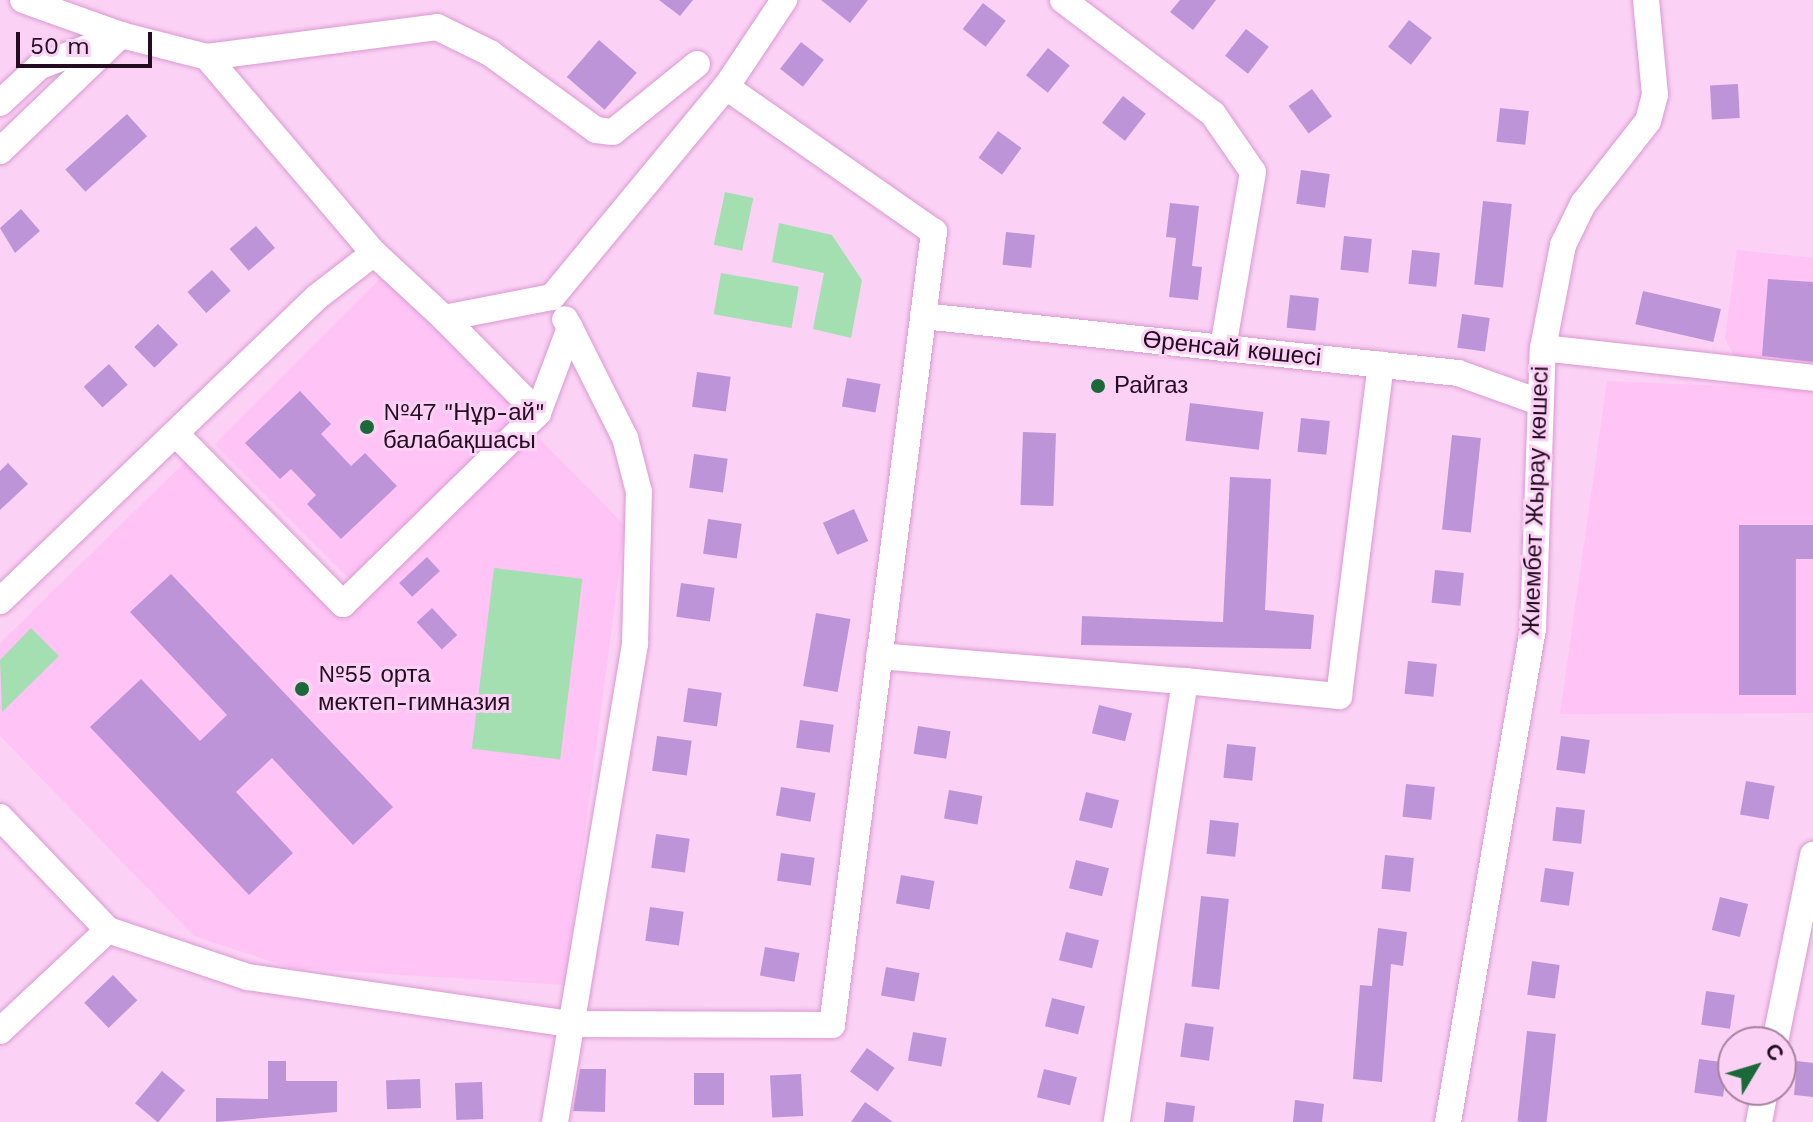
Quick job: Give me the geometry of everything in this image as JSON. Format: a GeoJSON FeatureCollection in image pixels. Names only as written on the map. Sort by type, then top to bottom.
{"type":"FeatureCollection","features":[{"type":"Feature","properties":{"kind":"street"},"geometry":{"type":"LineString","coordinates":[[23,0],[121,35],[207,57],[437,27],[490,53],[596,130],[613,132],[697,64]]}},
{"type":"Feature","properties":{"kind":"street"},"geometry":{"type":"LineString","coordinates":[[444,318],[552,297],[726,87],[784,0]]}},
{"type":"Feature","properties":{"kind":"street"},"geometry":{"type":"LineString","coordinates":[[1063,0],[1213,114],[1253,172],[1223,348]]}},
{"type":"Feature","properties":{"kind":"street","name":"Жиембет Жырау көшесі"},"geometry":{"type":"LineString","coordinates":[[1448,1122],[1533,629],[1536,401],[1543,348],[1563,245],[1583,204],[1648,121],[1655,95],[1646,0]]}},
{"type":"Feature","properties":{"kind":"street"},"geometry":{"type":"LineString","coordinates":[[0,103],[40,66],[121,35]]}},
{"type":"Feature","properties":{"kind":"street"},"geometry":{"type":"LineString","coordinates":[[0,151],[121,35]]}},
{"type":"Feature","properties":{"kind":"street"},"geometry":{"type":"LineString","coordinates":[[207,57],[374,253],[444,318],[533,418]]}},
{"type":"Feature","properties":{"kind":"street"},"geometry":{"type":"LineString","coordinates":[[0,817],[108,930],[248,977],[572,1024],[832,1025],[934,232],[726,87]]}},
{"type":"Feature","properties":{"kind":"street"},"geometry":{"type":"LineString","coordinates":[[0,601],[177,435],[317,297],[374,253]]}},
{"type":"Feature","properties":{"kind":"street"},"geometry":{"type":"LineString","coordinates":[[552,297],[625,438],[639,492],[635,644],[555,1122]]}},
{"type":"Feature","properties":{"kind":"street","name":"Өренсай көшесі"},"geometry":{"type":"LineString","coordinates":[[923,316],[1458,373],[1536,401]]}},
{"type":"Feature","properties":{"kind":"street"},"geometry":{"type":"LineString","coordinates":[[177,435],[343,604],[533,418],[570,328]]}},
{"type":"Feature","properties":{"kind":"street"},"geometry":{"type":"LineString","coordinates":[[1543,348],[1813,378]]}},
{"type":"Feature","properties":{"kind":"street"},"geometry":{"type":"LineString","coordinates":[[879,656],[1339,696],[1381,365]]}},
{"type":"Feature","properties":{"kind":"street"},"geometry":{"type":"LineString","coordinates":[[1117,1122],[1185,681]]}},
{"type":"Feature","properties":{"kind":"street"},"geometry":{"type":"LineString","coordinates":[[1778,1026],[1813,855]]}},
{"type":"Feature","properties":{"kind":"street"},"geometry":{"type":"LineString","coordinates":[[0,1031],[108,930]]}},
{"type":"Feature","properties":{"kind":"shaded area"},"geometry":{"type":"Polygon","coordinates":[[[1737,250],[1813,258],[1813,713],[1560,714],[1607,381],[1749,387],[1725,338],[1737,250]]]}},
{"type":"Feature","properties":{"kind":"shaded area","name":"№47 \"Нұр-ай\" балабақшасы"},"geometry":{"type":"Polygon","coordinates":[[[385,274],[522,411],[352,582],[215,444],[385,274]]]}},
{"type":"Feature","properties":{"kind":"shaded area","name":"№55 орта мектеп-гимназия"},"geometry":{"type":"Polygon","coordinates":[[[536,435],[625,526],[565,985],[291,968],[194,936],[0,736],[0,643],[187,460],[344,621],[536,435]]]}},
{"type":"Feature","properties":{"kind":"green space"},"geometry":{"type":"Polygon","coordinates":[[[725,192],[753,198],[742,251],[714,245],[725,192]]]}},
{"type":"Feature","properties":{"kind":"green space"},"geometry":{"type":"Polygon","coordinates":[[[779,223],[832,235],[862,280],[851,338],[813,329],[824,273],[772,262],[779,223]]]}},
{"type":"Feature","properties":{"kind":"green space"},"geometry":{"type":"Polygon","coordinates":[[[721,273],[799,287],[792,328],[714,314],[721,273]]]}},
{"type":"Feature","properties":{"kind":"green space"},"geometry":{"type":"Polygon","coordinates":[[[494,568],[582,579],[560,759],[472,749],[494,568]]]}},
{"type":"Feature","properties":{"kind":"green space"},"geometry":{"type":"Polygon","coordinates":[[[31,628],[59,656],[2,712],[0,660],[31,628]]]}},
{"type":"Feature","properties":{"kind":"building"},"geometry":{"type":"Polygon","coordinates":[[[659,0],[693,0],[680,16],[659,0]]]}},
{"type":"Feature","properties":{"kind":"building"},"geometry":{"type":"Polygon","coordinates":[[[821,0],[868,0],[850,23],[821,0]]]}},
{"type":"Feature","properties":{"kind":"building"},"geometry":{"type":"Polygon","coordinates":[[[1180,0],[1216,0],[1193,30],[1170,12],[1180,0]]]}},
{"type":"Feature","properties":{"kind":"building"},"geometry":{"type":"Polygon","coordinates":[[[983,3],[1006,21],[986,47],[963,29],[983,3]]]}},
{"type":"Feature","properties":{"kind":"building"},"geometry":{"type":"Polygon","coordinates":[[[1409,20],[1432,38],[1411,65],[1388,47],[1409,20]]]}},
{"type":"Feature","properties":{"kind":"building"},"geometry":{"type":"Polygon","coordinates":[[[1246,29],[1269,47],[1248,74],[1225,56],[1246,29]]]}},
{"type":"Feature","properties":{"kind":"building"},"geometry":{"type":"Polygon","coordinates":[[[599,40],[637,73],[605,110],[567,77],[599,40]]]}},
{"type":"Feature","properties":{"kind":"building"},"geometry":{"type":"Polygon","coordinates":[[[801,42],[824,60],[803,87],[780,69],[801,42]]]}},
{"type":"Feature","properties":{"kind":"building"},"geometry":{"type":"Polygon","coordinates":[[[1048,48],[1070,66],[1048,93],[1026,75],[1048,48]]]}},
{"type":"Feature","properties":{"kind":"building"},"geometry":{"type":"Polygon","coordinates":[[[1738,84],[1740,118],[1712,119],[1710,85],[1738,84]]]}},
{"type":"Feature","properties":{"kind":"building"},"geometry":{"type":"Polygon","coordinates":[[[1312,89],[1332,117],[1309,134],[1289,106],[1312,89]]]}},
{"type":"Feature","properties":{"kind":"building"},"geometry":{"type":"Polygon","coordinates":[[[1123,96],[1146,114],[1125,141],[1102,123],[1123,96]]]}},
{"type":"Feature","properties":{"kind":"building"},"geometry":{"type":"Polygon","coordinates":[[[1500,108],[1529,111],[1525,145],[1496,142],[1500,108]]]}},
{"type":"Feature","properties":{"kind":"building"},"geometry":{"type":"Polygon","coordinates":[[[127,114],[147,136],[85,192],[65,170],[127,114]]]}},
{"type":"Feature","properties":{"kind":"building"},"geometry":{"type":"Polygon","coordinates":[[[998,131],[1021,148],[1002,175],[979,158],[998,131]]]}},
{"type":"Feature","properties":{"kind":"building"},"geometry":{"type":"Polygon","coordinates":[[[1301,170],[1330,174],[1325,208],[1296,204],[1301,170]]]}},
{"type":"Feature","properties":{"kind":"building"},"geometry":{"type":"Polygon","coordinates":[[[1483,201],[1512,204],[1503,288],[1474,285],[1483,201]]]}},
{"type":"Feature","properties":{"kind":"building"},"geometry":{"type":"Polygon","coordinates":[[[1170,203],[1199,206],[1192,266],[1202,267],[1198,300],[1169,297],[1176,238],[1166,237],[1170,203]]]}},
{"type":"Feature","properties":{"kind":"building"},"geometry":{"type":"Polygon","coordinates":[[[21,209],[40,231],[15,253],[0,228],[21,209]]]}},
{"type":"Feature","properties":{"kind":"building"},"geometry":{"type":"Polygon","coordinates":[[[256,226],[275,248],[249,271],[230,249],[256,226]]]}},
{"type":"Feature","properties":{"kind":"building"},"geometry":{"type":"Polygon","coordinates":[[[1006,232],[1035,235],[1031,268],[1003,265],[1006,232]]]}},
{"type":"Feature","properties":{"kind":"building"},"geometry":{"type":"Polygon","coordinates":[[[1344,236],[1372,239],[1368,273],[1340,270],[1344,236]]]}},
{"type":"Feature","properties":{"kind":"building"},"geometry":{"type":"Polygon","coordinates":[[[1412,250],[1440,253],[1436,287],[1408,284],[1412,250]]]}},
{"type":"Feature","properties":{"kind":"building"},"geometry":{"type":"Polygon","coordinates":[[[212,270],[231,291],[206,313],[187,292],[212,270]]]}},
{"type":"Feature","properties":{"kind":"building"},"geometry":{"type":"Polygon","coordinates":[[[1768,279],[1813,282],[1813,362],[1762,356],[1768,279]]]}},
{"type":"Feature","properties":{"kind":"building"},"geometry":{"type":"Polygon","coordinates":[[[1643,291],[1721,309],[1713,342],[1635,324],[1643,291]]]}},
{"type":"Feature","properties":{"kind":"building"},"geometry":{"type":"Polygon","coordinates":[[[1290,295],[1319,298],[1315,331],[1287,328],[1290,295]]]}},
{"type":"Feature","properties":{"kind":"building"},"geometry":{"type":"Polygon","coordinates":[[[1462,314],[1490,318],[1485,352],[1457,348],[1462,314]]]}},
{"type":"Feature","properties":{"kind":"building"},"geometry":{"type":"Polygon","coordinates":[[[158,324],[178,345],[154,368],[134,347],[158,324]]]}},
{"type":"Feature","properties":{"kind":"building"},"geometry":{"type":"Polygon","coordinates":[[[109,364],[128,385],[102,408],[84,387],[109,364]]]}},
{"type":"Feature","properties":{"kind":"building"},"geometry":{"type":"Polygon","coordinates":[[[697,372],[731,377],[726,411],[692,407],[697,372]]]}},
{"type":"Feature","properties":{"kind":"building"},"geometry":{"type":"Polygon","coordinates":[[[847,378],[880,384],[875,412],[842,407],[847,378]]]}},
{"type":"Feature","properties":{"kind":"building"},"geometry":{"type":"Polygon","coordinates":[[[300,391],[331,424],[321,434],[351,466],[365,453],[397,486],[341,539],[307,504],[316,495],[291,469],[280,479],[245,443],[300,391]]]}},
{"type":"Feature","properties":{"kind":"building"},"geometry":{"type":"Polygon","coordinates":[[[1190,403],[1263,412],[1259,450],[1185,441],[1190,403]]]}},
{"type":"Feature","properties":{"kind":"building"},"geometry":{"type":"Polygon","coordinates":[[[1301,418],[1330,421],[1326,455],[1297,452],[1301,418]]]}},
{"type":"Feature","properties":{"kind":"building"},"geometry":{"type":"Polygon","coordinates":[[[1023,432],[1056,433],[1053,506],[1020,505],[1023,432]]]}},
{"type":"Feature","properties":{"kind":"building"},"geometry":{"type":"Polygon","coordinates":[[[1452,435],[1481,438],[1471,533],[1442,529],[1452,435]]]}},
{"type":"Feature","properties":{"kind":"building"},"geometry":{"type":"Polygon","coordinates":[[[694,454],[728,459],[723,492],[689,488],[694,454]]]}},
{"type":"Feature","properties":{"kind":"building"},"geometry":{"type":"Polygon","coordinates":[[[8,463],[28,484],[0,510],[0,471],[8,463]]]}},
{"type":"Feature","properties":{"kind":"building"},"geometry":{"type":"Polygon","coordinates":[[[1230,477],[1271,479],[1265,610],[1314,615],[1311,649],[1081,645],[1082,616],[1223,622],[1230,477]]]}},
{"type":"Feature","properties":{"kind":"building"},"geometry":{"type":"Polygon","coordinates":[[[854,509],[868,541],[837,555],[823,523],[854,509]]]}},
{"type":"Feature","properties":{"kind":"building"},"geometry":{"type":"Polygon","coordinates":[[[708,519],[742,524],[737,558],[703,554],[708,519]]]}},
{"type":"Feature","properties":{"kind":"building"},"geometry":{"type":"Polygon","coordinates":[[[1739,525],[1813,525],[1813,559],[1796,559],[1796,695],[1739,695],[1739,525]]]}},
{"type":"Feature","properties":{"kind":"building"},"geometry":{"type":"Polygon","coordinates":[[[427,557],[440,571],[412,597],[399,583],[427,557]]]}},
{"type":"Feature","properties":{"kind":"building"},"geometry":{"type":"Polygon","coordinates":[[[1435,570],[1464,573],[1460,606],[1432,603],[1435,570]]]}},
{"type":"Feature","properties":{"kind":"building"},"geometry":{"type":"Polygon","coordinates":[[[171,574],[393,807],[353,845],[272,758],[236,792],[293,853],[249,895],[90,727],[141,679],[200,741],[227,715],[130,612],[171,574]]]}},
{"type":"Feature","properties":{"kind":"building"},"geometry":{"type":"Polygon","coordinates":[[[681,583],[715,588],[710,621],[676,617],[681,583]]]}},
{"type":"Feature","properties":{"kind":"building"},"geometry":{"type":"Polygon","coordinates":[[[432,608],[457,635],[442,649],[417,622],[432,608]]]}},
{"type":"Feature","properties":{"kind":"building"},"geometry":{"type":"Polygon","coordinates":[[[816,613],[850,619],[838,692],[803,686],[816,613]]]}},
{"type":"Feature","properties":{"kind":"building"},"geometry":{"type":"Polygon","coordinates":[[[1408,661],[1437,664],[1433,697],[1405,694],[1408,661]]]}},
{"type":"Feature","properties":{"kind":"building"},"geometry":{"type":"Polygon","coordinates":[[[688,688],[722,693],[717,726],[683,722],[688,688]]]}},
{"type":"Feature","properties":{"kind":"building"},"geometry":{"type":"Polygon","coordinates":[[[1099,705],[1132,713],[1125,741],[1092,733],[1099,705]]]}},
{"type":"Feature","properties":{"kind":"building"},"geometry":{"type":"Polygon","coordinates":[[[800,720],[834,725],[830,752],[796,748],[800,720]]]}},
{"type":"Feature","properties":{"kind":"building"},"geometry":{"type":"Polygon","coordinates":[[[918,726],[951,731],[946,759],[914,754],[918,726]]]}},
{"type":"Feature","properties":{"kind":"building"},"geometry":{"type":"Polygon","coordinates":[[[657,736],[692,741],[687,776],[652,771],[657,736]]]}},
{"type":"Feature","properties":{"kind":"building"},"geometry":{"type":"Polygon","coordinates":[[[1561,736],[1590,740],[1585,774],[1556,770],[1561,736]]]}},
{"type":"Feature","properties":{"kind":"building"},"geometry":{"type":"Polygon","coordinates":[[[1227,744],[1256,747],[1252,781],[1223,778],[1227,744]]]}},
{"type":"Feature","properties":{"kind":"building"},"geometry":{"type":"Polygon","coordinates":[[[1746,781],[1775,786],[1769,820],[1740,814],[1746,781]]]}},
{"type":"Feature","properties":{"kind":"building"},"geometry":{"type":"Polygon","coordinates":[[[1406,784],[1435,787],[1431,820],[1403,817],[1406,784]]]}},
{"type":"Feature","properties":{"kind":"building"},"geometry":{"type":"Polygon","coordinates":[[[781,787],[815,793],[810,822],[776,816],[781,787]]]}},
{"type":"Feature","properties":{"kind":"building"},"geometry":{"type":"Polygon","coordinates":[[[949,790],[982,796],[977,824],[944,819],[949,790]]]}},
{"type":"Feature","properties":{"kind":"building"},"geometry":{"type":"Polygon","coordinates":[[[1086,792],[1119,800],[1112,828],[1079,820],[1086,792]]]}},
{"type":"Feature","properties":{"kind":"building"},"geometry":{"type":"Polygon","coordinates":[[[1556,807],[1585,810],[1581,844],[1552,841],[1556,807]]]}},
{"type":"Feature","properties":{"kind":"building"},"geometry":{"type":"Polygon","coordinates":[[[1210,820],[1239,823],[1235,857],[1206,854],[1210,820]]]}},
{"type":"Feature","properties":{"kind":"building"},"geometry":{"type":"Polygon","coordinates":[[[656,834],[690,839],[685,872],[651,868],[656,834]]]}},
{"type":"Feature","properties":{"kind":"building"},"geometry":{"type":"Polygon","coordinates":[[[781,853],[815,858],[811,885],[777,881],[781,853]]]}},
{"type":"Feature","properties":{"kind":"building"},"geometry":{"type":"Polygon","coordinates":[[[1385,855],[1414,858],[1410,892],[1381,889],[1385,855]]]}},
{"type":"Feature","properties":{"kind":"building"},"geometry":{"type":"Polygon","coordinates":[[[1076,860],[1109,868],[1102,896],[1069,888],[1076,860]]]}},
{"type":"Feature","properties":{"kind":"building"},"geometry":{"type":"Polygon","coordinates":[[[1545,868],[1574,872],[1569,906],[1540,902],[1545,868]]]}},
{"type":"Feature","properties":{"kind":"building"},"geometry":{"type":"Polygon","coordinates":[[[901,875],[934,881],[929,909],[896,904],[901,875]]]}},
{"type":"Feature","properties":{"kind":"building"},"geometry":{"type":"Polygon","coordinates":[[[1201,896],[1229,899],[1219,989],[1191,987],[1201,896]]]}},
{"type":"Feature","properties":{"kind":"building"},"geometry":{"type":"Polygon","coordinates":[[[1720,897],[1748,904],[1740,937],[1712,930],[1720,897]]]}},
{"type":"Feature","properties":{"kind":"building"},"geometry":{"type":"Polygon","coordinates":[[[650,907],[684,912],[679,945],[645,941],[650,907]]]}},
{"type":"Feature","properties":{"kind":"building"},"geometry":{"type":"Polygon","coordinates":[[[1378,928],[1407,932],[1403,966],[1391,964],[1382,1082],[1353,1079],[1360,985],[1372,986],[1378,928]]]}},
{"type":"Feature","properties":{"kind":"building"},"geometry":{"type":"Polygon","coordinates":[[[1066,932],[1099,940],[1092,968],[1059,960],[1066,932]]]}},
{"type":"Feature","properties":{"kind":"building"},"geometry":{"type":"Polygon","coordinates":[[[765,947],[799,953],[794,982],[760,976],[765,947]]]}},
{"type":"Feature","properties":{"kind":"building"},"geometry":{"type":"Polygon","coordinates":[[[1532,961],[1560,965],[1555,999],[1527,995],[1532,961]]]}},
{"type":"Feature","properties":{"kind":"building"},"geometry":{"type":"Polygon","coordinates":[[[886,967],[919,973],[914,1001],[881,996],[886,967]]]}},
{"type":"Feature","properties":{"kind":"building"},"geometry":{"type":"Polygon","coordinates":[[[113,975],[137,1000],[109,1028],[84,1003],[113,975]]]}},
{"type":"Feature","properties":{"kind":"building"},"geometry":{"type":"Polygon","coordinates":[[[1706,991],[1735,995],[1730,1026],[1701,1025],[1706,991]]]}},
{"type":"Feature","properties":{"kind":"building"},"geometry":{"type":"Polygon","coordinates":[[[1052,998],[1085,1006],[1078,1034],[1045,1026],[1052,998]]]}},
{"type":"Feature","properties":{"kind":"building"},"geometry":{"type":"Polygon","coordinates":[[[1185,1023],[1214,1027],[1209,1061],[1180,1057],[1185,1023]]]}},
{"type":"Feature","properties":{"kind":"building"},"geometry":{"type":"Polygon","coordinates":[[[1527,1031],[1556,1034],[1547,1122],[1517,1122],[1527,1031]]]}},
{"type":"Feature","properties":{"kind":"building"},"geometry":{"type":"Polygon","coordinates":[[[913,1032],[946,1038],[941,1066],[908,1061],[913,1032]]]}},
{"type":"Feature","properties":{"kind":"building"},"geometry":{"type":"Polygon","coordinates":[[[867,1048],[895,1068],[877,1091],[850,1071],[867,1048]]]}},
{"type":"Feature","properties":{"kind":"building"},"geometry":{"type":"Polygon","coordinates":[[[1699,1059],[1717,1062],[1717,1096],[1694,1093],[1699,1059]]]}},
{"type":"Feature","properties":{"kind":"building"},"geometry":{"type":"Polygon","coordinates":[[[268,1061],[286,1061],[286,1081],[337,1081],[337,1112],[216,1122],[216,1098],[268,1099],[268,1061]]]}},
{"type":"Feature","properties":{"kind":"building"},"geometry":{"type":"Polygon","coordinates":[[[1797,1061],[1813,1063],[1813,1097],[1797,1095],[1797,1061]]]}},
{"type":"Feature","properties":{"kind":"building"},"geometry":{"type":"Polygon","coordinates":[[[580,1069],[606,1069],[605,1112],[573,1111],[580,1069]]]}},
{"type":"Feature","properties":{"kind":"building"},"geometry":{"type":"Polygon","coordinates":[[[1044,1069],[1077,1077],[1070,1105],[1037,1097],[1044,1069]]]}},
{"type":"Feature","properties":{"kind":"building"},"geometry":{"type":"Polygon","coordinates":[[[162,1071],[185,1090],[158,1122],[135,1103],[162,1071]]]}},
{"type":"Feature","properties":{"kind":"building"},"geometry":{"type":"Polygon","coordinates":[[[694,1073],[724,1073],[724,1105],[694,1105],[694,1073]]]}},
{"type":"Feature","properties":{"kind":"building"},"geometry":{"type":"Polygon","coordinates":[[[801,1074],[803,1116],[772,1118],[770,1076],[801,1074]]]}},
{"type":"Feature","properties":{"kind":"building"},"geometry":{"type":"Polygon","coordinates":[[[420,1079],[421,1108],[387,1109],[386,1080],[420,1079]]]}},
{"type":"Feature","properties":{"kind":"building"},"geometry":{"type":"Polygon","coordinates":[[[482,1082],[483,1119],[456,1120],[455,1083],[482,1082]]]}},
{"type":"Feature","properties":{"kind":"building"},"geometry":{"type":"Polygon","coordinates":[[[1295,1100],[1324,1104],[1322,1122],[1293,1122],[1295,1100]]]}},
{"type":"Feature","properties":{"kind":"building"},"geometry":{"type":"Polygon","coordinates":[[[865,1102],[893,1122],[851,1122],[865,1102]]]}},
{"type":"Feature","properties":{"kind":"building"},"geometry":{"type":"Polygon","coordinates":[[[1166,1102],[1195,1106],[1193,1122],[1164,1122],[1166,1102]]]}},
{"type":"Feature","properties":{"kind":"place","name":"Райгаз"},"geometry":{"type":"Point","coordinates":[1098,386]}},
{"type":"Feature","properties":{"kind":"place","name":"№47 \"Нұр-ай\" балабақшасы"},"geometry":{"type":"Point","coordinates":[367,427]}},
{"type":"Feature","properties":{"kind":"place","name":"№55 орта мектеп-гимназия"},"geometry":{"type":"Point","coordinates":[302,689]}}]}
